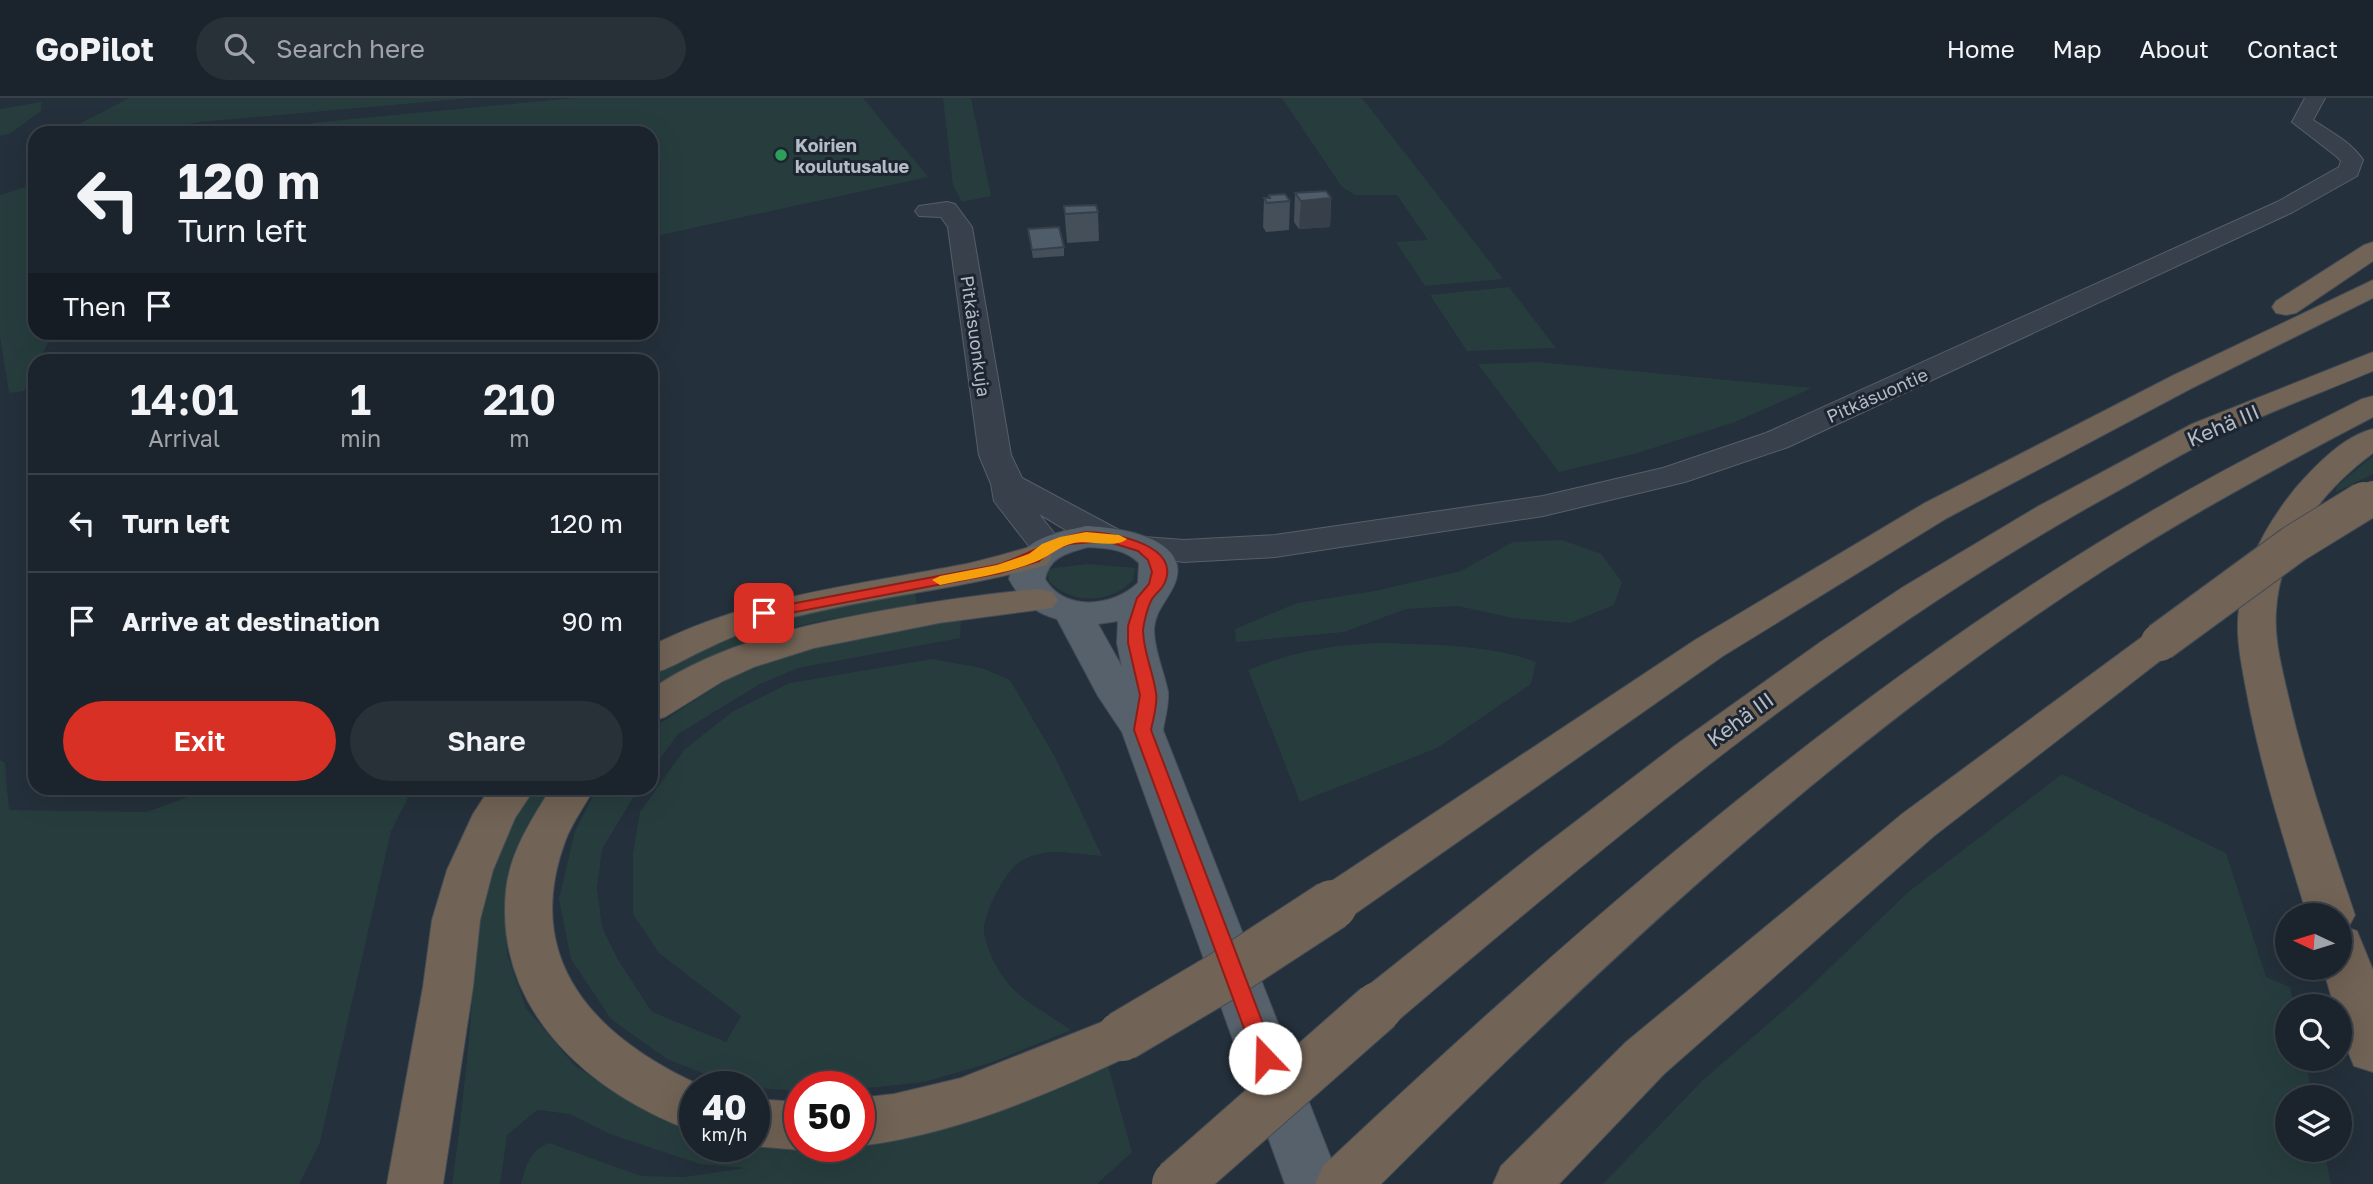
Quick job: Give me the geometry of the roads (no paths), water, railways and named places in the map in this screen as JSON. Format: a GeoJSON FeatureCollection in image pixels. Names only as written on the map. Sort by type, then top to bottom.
{"type":"FeatureCollection","features":[{"type":"Feature","properties":{"kind":"highway"},"geometry":{"type":"LineString","coordinates":[[2182,382],[2246,334],[2373,250]]}},
{"type":"Feature","properties":{"kind":"highway"},"geometry":{"type":"LineString","coordinates":[[875,1119],[936,1108],[1014,1084],[1122,1035],[1220,978],[1332,905],[1709,648],[1935,511],[2182,382],[2373,288]]}},
{"type":"Feature","properties":{"kind":"highway"},"geometry":{"type":"LineString","coordinates":[[2203,431],[2244,400],[2373,338]]}},
{"type":"Feature","properties":{"kind":"highway","name":"Kehä III"},"geometry":{"type":"LineString","coordinates":[[1177,1184],[1378,1007],[1553,863],[1692,754],[1836,649],[1916,595],[2038,521],[2203,431],[2373,361]]}},
{"type":"Feature","properties":{"kind":"highway"},"geometry":{"type":"LineString","coordinates":[[1343,1184],[1422,1106],[1613,930],[1760,806],[1964,649],[2121,543],[2284,448],[2373,405]]}},
{"type":"Feature","properties":{"kind":"highway"},"geometry":{"type":"LineString","coordinates":[[2327,903],[2279,751],[2258,645],[2257,606],[2272,554],[2286,521],[2335,466],[2373,438]]}},
{"type":"Feature","properties":{"kind":"highway"},"geometry":{"type":"LineString","coordinates":[[1521,1184],[1645,1058],[1918,825],[2294,544],[2373,496]]}},
{"type":"Feature","properties":{"kind":"highway"},"geometry":{"type":"LineString","coordinates":[[658,658],[709,633],[764,613],[961,577],[1041,552]]}},
{"type":"Feature","properties":{"kind":"highway"},"geometry":{"type":"LineString","coordinates":[[658,704],[706,674],[795,639],[998,603],[1056,606]]}},
{"type":"Feature","properties":{"kind":"highway"},"geometry":{"type":"LineString","coordinates":[[415,1184],[448,987],[456,920],[470,870],[495,814],[508,795]]}},
{"type":"Feature","properties":{"kind":"highway"},"geometry":{"type":"LineString","coordinates":[[569,795],[549,828],[537,858],[529,892],[531,951],[559,1011],[579,1035],[614,1068],[650,1090],[679,1102]]}},
{"type":"Feature","properties":{"kind":"highway"},"geometry":{"type":"LineString","coordinates":[[2351,980],[2373,1050]]}},
{"type":"Feature","properties":{"kind":"main road"},"geometry":{"type":"LineString","coordinates":[[1142,730],[1149,695],[1136,643],[1135,626],[1159,572],[1155,559],[1143,548],[1107,537],[1086,536],[1041,552],[1026,572],[1027,587],[1056,606],[1142,730],[1313,1184]]}},
{"type":"Feature","properties":{"kind":"main road"},"geometry":{"type":"LineString","coordinates":[[1056,606],[1113,612],[1151,591]]}},
{"type":"Feature","properties":{"kind":"street","name":"Pitkäsuontie"},"geometry":{"type":"LineString","coordinates":[[1143,548],[1184,551],[1236,546],[1275,546],[1543,506],[1673,475],[1777,440],[2285,207],[2349,172],[2352,160],[2344,151],[2302,122],[2315,98]]}},
{"type":"Feature","properties":{"kind":"street","name":"Pitkäsuonkuja"},"geometry":{"type":"LineString","coordinates":[[927,211],[947,209],[960,228],[991,439],[1008,484],[1011,501],[1041,552]]}},
{"type":"Feature","properties":{"kind":"street"},"geometry":{"type":"LineString","coordinates":[[1008,484],[1107,537]]}},
{"type":"Feature","properties":{"kind":"street","name":"Pitkäsuontie"},"geometry":{"type":"LineString","coordinates":[[1151,591],[1275,546]]}},
{"type":"Feature","properties":{"kind":"place","name":"Koirien koulutusalue"},"geometry":{"type":"Point","coordinates":[781,155]}}]}
